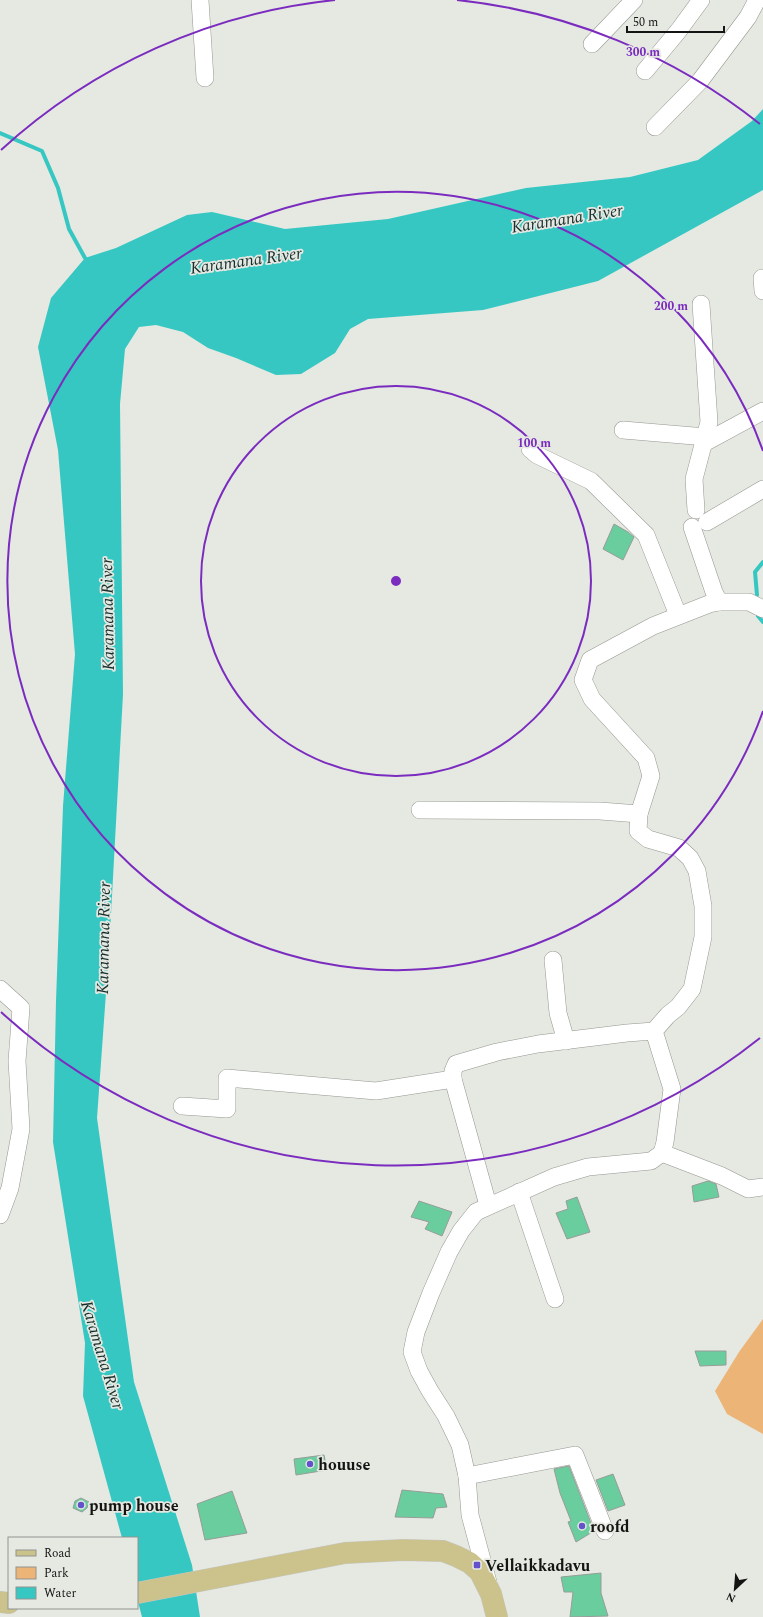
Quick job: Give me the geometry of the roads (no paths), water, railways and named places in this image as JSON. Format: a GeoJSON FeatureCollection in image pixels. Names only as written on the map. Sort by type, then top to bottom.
{"type":"FeatureCollection","features":[{"type":"Feature","properties":{"kind":"main road"},"geometry":{"type":"LineString","coordinates":[[138,1593],[345,1553],[403,1550],[443,1551],[470,1563],[480,1572],[491,1594],[497,1617]]}},
{"type":"Feature","properties":{"kind":"street"},"geometry":{"type":"LineString","coordinates":[[200,0],[205,78]]}},
{"type":"Feature","properties":{"kind":"street"},"geometry":{"type":"LineString","coordinates":[[592,44],[634,0]]}},
{"type":"Feature","properties":{"kind":"street"},"geometry":{"type":"LineString","coordinates":[[645,71],[679,30],[701,0]]}},
{"type":"Feature","properties":{"kind":"street"},"geometry":{"type":"LineString","coordinates":[[655,127],[700,81],[748,17],[757,0]]}},
{"type":"Feature","properties":{"kind":"street"},"geometry":{"type":"LineString","coordinates":[[701,304],[709,422],[694,479],[699,520],[714,592],[719,602]]}},
{"type":"Feature","properties":{"kind":"street"},"geometry":{"type":"LineString","coordinates":[[623,430],[705,440],[763,412]]}},
{"type":"Feature","properties":{"kind":"street"},"geometry":{"type":"LineString","coordinates":[[530,449],[537,455],[591,482],[646,535],[678,615]]}},
{"type":"Feature","properties":{"kind":"street"},"geometry":{"type":"LineString","coordinates":[[699,520],[763,489]]}},
{"type":"Feature","properties":{"kind":"street"},"geometry":{"type":"LineString","coordinates":[[488,1205],[453,1079],[453,1071],[456,1064],[497,1052],[566,1041],[654,1031],[678,1007],[692,989],[703,937],[703,906],[697,871],[690,858],[679,848],[648,839],[638,831],[639,814],[650,776],[646,758],[592,700],[582,680],[590,660],[653,626],[678,615],[719,602],[749,602],[763,610]]}},
{"type":"Feature","properties":{"kind":"street"},"geometry":{"type":"LineString","coordinates":[[420,810],[600,811],[639,814]]}},
{"type":"Feature","properties":{"kind":"street"},"geometry":{"type":"LineString","coordinates":[[553,960],[558,1013],[566,1041]]}},
{"type":"Feature","properties":{"kind":"street"},"geometry":{"type":"LineString","coordinates":[[0,989],[21,1008],[17,1061],[21,1129],[10,1188],[0,1215]]}},
{"type":"Feature","properties":{"kind":"street"},"geometry":{"type":"LineString","coordinates":[[491,1594],[470,1515],[467,1476],[460,1445],[446,1416],[419,1370],[412,1352],[421,1319],[449,1252],[461,1231],[476,1212],[488,1205],[554,1177],[588,1166],[651,1160],[662,1153],[665,1142],[672,1089],[654,1031]]}},
{"type":"Feature","properties":{"kind":"street"},"geometry":{"type":"LineString","coordinates":[[182,1106],[227,1109],[227,1078],[376,1092],[453,1079]]}},
{"type":"Feature","properties":{"kind":"street"},"geometry":{"type":"LineString","coordinates":[[662,1153],[722,1176],[748,1189],[763,1187]]}},
{"type":"Feature","properties":{"kind":"street"},"geometry":{"type":"LineString","coordinates":[[520,1192],[555,1299]]}},
{"type":"Feature","properties":{"kind":"street"},"geometry":{"type":"LineString","coordinates":[[467,1476],[575,1455],[605,1531]]}},
{"type":"Feature","properties":{"kind":"water","name":"Karamana River"},"geometry":{"type":"Polygon","coordinates":[[[763,109],[763,190],[598,281],[483,310],[368,319],[350,329],[335,353],[301,374],[276,375],[208,348],[183,332],[156,325],[139,327],[125,349],[120,404],[123,694],[109,951],[97,1118],[134,1382],[192,1565],[200,1617],[142,1617],[138,1602],[138,1537],[122,1537],[83,1396],[85,1343],[53,1142],[63,806],[75,654],[58,450],[38,347],[51,298],[85,258],[116,248],[187,215],[212,212],[285,229],[388,219],[526,188],[630,177],[698,160],[752,121],[763,109]]]}},
{"type":"Feature","properties":{"kind":"waterway"},"geometry":{"type":"LineString","coordinates":[[0,133],[42,151],[58,188],[69,229],[85,258]]}},
{"type":"Feature","properties":{"kind":"waterway"},"geometry":{"type":"LineString","coordinates":[[757,595],[755,572],[763,562]]}},
{"type":"Feature","properties":{"kind":"waterway"},"geometry":{"type":"LineString","coordinates":[[758,616],[763,622]]}},
{"type":"Feature","properties":{"kind":"place","name":"houuse"},"geometry":{"type":"Point","coordinates":[310,1464]}},
{"type":"Feature","properties":{"kind":"place","name":"pump house"},"geometry":{"type":"Point","coordinates":[81,1505]}},
{"type":"Feature","properties":{"kind":"place","name":"roofd"},"geometry":{"type":"Point","coordinates":[582,1526]}},
{"type":"Feature","properties":{"kind":"place","name":"Vellaikkadavu"},"geometry":{"type":"Point","coordinates":[477,1565]}}]}
